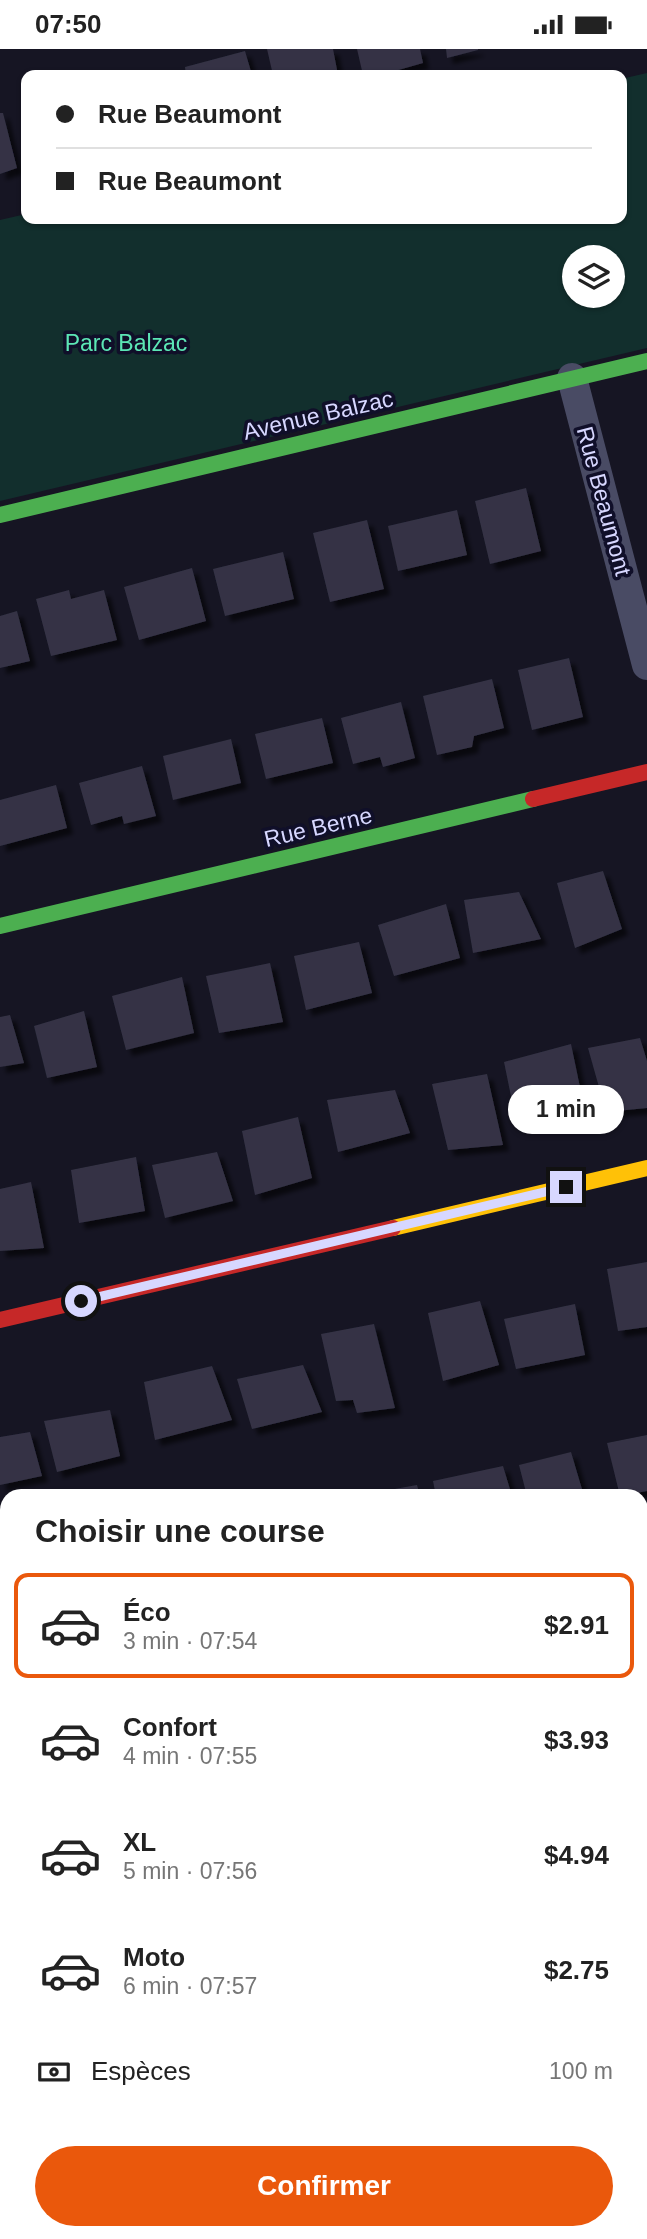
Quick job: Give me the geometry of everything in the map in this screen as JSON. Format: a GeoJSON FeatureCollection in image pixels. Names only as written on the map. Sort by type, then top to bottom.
{"type":"FeatureCollection","features":[{"type":"Feature","properties":{"kind":"street","name":"Avenue Balzac"},"geometry":{"type":"LineString","coordinates":[[0,515],[647,361]]}},
{"type":"Feature","properties":{"kind":"street","name":"Rue Beaumont"},"geometry":{"type":"LineString","coordinates":[[572,378],[647,665]]}},
{"type":"Feature","properties":{"kind":"street","name":"Rue Berne"},"geometry":{"type":"LineString","coordinates":[[0,926],[647,772]]}},
{"type":"Feature","properties":{"kind":"street"},"geometry":{"type":"LineString","coordinates":[[0,1320],[647,1168]]}},
{"type":"Feature","properties":{"kind":"green space","name":"Parc Balzac"},"geometry":{"type":"Polygon","coordinates":[[[647,73],[647,348],[0,501],[0,220],[21,215],[21,224],[627,224],[627,78],[647,73]]]}},
{"type":"Feature","properties":{"kind":"building"},"geometry":{"type":"Polygon","coordinates":[[[267,49],[333,49],[337,70],[272,70],[267,49]]]}},
{"type":"Feature","properties":{"kind":"building"},"geometry":{"type":"Polygon","coordinates":[[[357,49],[420,49],[423,63],[398,70],[362,70],[357,49]]]}},
{"type":"Feature","properties":{"kind":"building"},"geometry":{"type":"Polygon","coordinates":[[[446,49],[478,49],[478,50],[447,58],[446,49]]]}},
{"type":"Feature","properties":{"kind":"building"},"geometry":{"type":"Polygon","coordinates":[[[245,51],[251,70],[185,70],[185,67],[245,51]]]}},
{"type":"Feature","properties":{"kind":"building"},"geometry":{"type":"Polygon","coordinates":[[[0,113],[3,113],[17,168],[0,174],[0,113]]]}},
{"type":"Feature","properties":{"kind":"building"},"geometry":{"type":"Polygon","coordinates":[[[526,488],[541,551],[490,564],[475,501],[526,488]]]}},
{"type":"Feature","properties":{"kind":"building"},"geometry":{"type":"Polygon","coordinates":[[[457,510],[467,555],[398,571],[388,526],[457,510]]]}},
{"type":"Feature","properties":{"kind":"building"},"geometry":{"type":"Polygon","coordinates":[[[367,520],[384,589],[330,602],[313,533],[367,520]]]}},
{"type":"Feature","properties":{"kind":"building"},"geometry":{"type":"Polygon","coordinates":[[[283,552],[294,599],[225,616],[213,569],[283,552]]]}},
{"type":"Feature","properties":{"kind":"building"},"geometry":{"type":"Polygon","coordinates":[[[192,568],[206,621],[139,640],[124,587],[192,568]]]}},
{"type":"Feature","properties":{"kind":"building"},"geometry":{"type":"Polygon","coordinates":[[[69,590],[71,599],[104,590],[117,640],[51,656],[36,599],[69,590]]]}},
{"type":"Feature","properties":{"kind":"building"},"geometry":{"type":"Polygon","coordinates":[[[17,611],[30,661],[0,668],[0,616],[17,611]]]}},
{"type":"Feature","properties":{"kind":"building"},"geometry":{"type":"Polygon","coordinates":[[[569,658],[583,717],[532,730],[518,670],[569,658]]]}},
{"type":"Feature","properties":{"kind":"building"},"geometry":{"type":"Polygon","coordinates":[[[492,679],[504,728],[474,736],[472,747],[437,755],[423,696],[492,679]]]}},
{"type":"Feature","properties":{"kind":"building"},"geometry":{"type":"Polygon","coordinates":[[[401,702],[415,758],[383,767],[380,757],[353,764],[341,718],[401,702]]]}},
{"type":"Feature","properties":{"kind":"building"},"geometry":{"type":"Polygon","coordinates":[[[322,718],[333,763],[266,779],[255,734],[322,718]]]}},
{"type":"Feature","properties":{"kind":"building"},"geometry":{"type":"Polygon","coordinates":[[[231,739],[241,783],[173,800],[163,756],[231,739]]]}},
{"type":"Feature","properties":{"kind":"building"},"geometry":{"type":"Polygon","coordinates":[[[142,766],[156,816],[124,824],[122,816],[91,825],[79,783],[142,766]]]}},
{"type":"Feature","properties":{"kind":"building"},"geometry":{"type":"Polygon","coordinates":[[[56,785],[67,828],[0,846],[0,800],[56,785]]]}},
{"type":"Feature","properties":{"kind":"building"},"geometry":{"type":"Polygon","coordinates":[[[603,871],[622,929],[575,948],[557,883],[603,871]]]}},
{"type":"Feature","properties":{"kind":"building"},"geometry":{"type":"Polygon","coordinates":[[[519,892],[541,939],[473,953],[464,900],[519,892]]]}},
{"type":"Feature","properties":{"kind":"building"},"geometry":{"type":"Polygon","coordinates":[[[446,904],[460,958],[394,976],[378,925],[446,904]]]}},
{"type":"Feature","properties":{"kind":"building"},"geometry":{"type":"Polygon","coordinates":[[[359,942],[372,993],[306,1010],[294,956],[359,942]]]}},
{"type":"Feature","properties":{"kind":"building"},"geometry":{"type":"Polygon","coordinates":[[[270,963],[283,1022],[219,1033],[206,976],[270,963]]]}},
{"type":"Feature","properties":{"kind":"building"},"geometry":{"type":"Polygon","coordinates":[[[182,977],[194,1033],[126,1050],[112,996],[182,977]]]}},
{"type":"Feature","properties":{"kind":"building"},"geometry":{"type":"Polygon","coordinates":[[[84,1011],[97,1067],[47,1078],[34,1026],[84,1011]]]}},
{"type":"Feature","properties":{"kind":"building"},"geometry":{"type":"Polygon","coordinates":[[[10,1015],[24,1063],[0,1067],[0,1017],[10,1015]]]}},
{"type":"Feature","properties":{"kind":"building"},"geometry":{"type":"Polygon","coordinates":[[[640,1038],[647,1061],[647,1108],[606,1112],[588,1048],[640,1038]]]}},
{"type":"Feature","properties":{"kind":"building"},"geometry":{"type":"Polygon","coordinates":[[[571,1044],[581,1092],[514,1111],[504,1062],[571,1044]]]}},
{"type":"Feature","properties":{"kind":"building"},"geometry":{"type":"Polygon","coordinates":[[[487,1074],[503,1145],[448,1150],[432,1084],[487,1074]]]}},
{"type":"Feature","properties":{"kind":"building"},"geometry":{"type":"Polygon","coordinates":[[[395,1090],[410,1133],[338,1152],[327,1100],[395,1090]]]}},
{"type":"Feature","properties":{"kind":"building"},"geometry":{"type":"Polygon","coordinates":[[[298,1117],[312,1178],[255,1195],[242,1131],[298,1117]]]}},
{"type":"Feature","properties":{"kind":"building"},"geometry":{"type":"Polygon","coordinates":[[[217,1152],[233,1201],[165,1218],[152,1165],[217,1152]]]}},
{"type":"Feature","properties":{"kind":"building"},"geometry":{"type":"Polygon","coordinates":[[[136,1157],[145,1211],[79,1223],[71,1170],[136,1157]]]}},
{"type":"Feature","properties":{"kind":"building"},"geometry":{"type":"Polygon","coordinates":[[[31,1182],[44,1248],[0,1251],[0,1189],[31,1182]]]}},
{"type":"Feature","properties":{"kind":"building"},"geometry":{"type":"Polygon","coordinates":[[[647,1262],[647,1327],[618,1331],[607,1269],[647,1262]]]}},
{"type":"Feature","properties":{"kind":"building"},"geometry":{"type":"Polygon","coordinates":[[[480,1301],[499,1365],[443,1381],[428,1313],[480,1301]]]}},
{"type":"Feature","properties":{"kind":"building"},"geometry":{"type":"Polygon","coordinates":[[[575,1304],[585,1355],[516,1369],[504,1319],[575,1304]]]}},
{"type":"Feature","properties":{"kind":"building"},"geometry":{"type":"Polygon","coordinates":[[[374,1324],[395,1408],[357,1413],[353,1400],[336,1401],[321,1334],[374,1324]]]}},
{"type":"Feature","properties":{"kind":"building"},"geometry":{"type":"Polygon","coordinates":[[[303,1365],[322,1412],[252,1429],[237,1379],[303,1365]]]}},
{"type":"Feature","properties":{"kind":"building"},"geometry":{"type":"Polygon","coordinates":[[[212,1366],[232,1420],[155,1440],[144,1382],[212,1366]]]}},
{"type":"Feature","properties":{"kind":"building"},"geometry":{"type":"Polygon","coordinates":[[[110,1410],[120,1456],[57,1472],[44,1421],[110,1410]]]}},
{"type":"Feature","properties":{"kind":"building"},"geometry":{"type":"Polygon","coordinates":[[[30,1432],[42,1476],[0,1485],[0,1437],[30,1432]]]}},
{"type":"Feature","properties":{"kind":"building"},"geometry":{"type":"Polygon","coordinates":[[[647,1435],[647,1489],[618,1489],[607,1443],[647,1435]]]}},
{"type":"Feature","properties":{"kind":"building"},"geometry":{"type":"Polygon","coordinates":[[[571,1452],[582,1489],[525,1489],[519,1465],[571,1452]]]}},
{"type":"Feature","properties":{"kind":"building"},"geometry":{"type":"Polygon","coordinates":[[[503,1466],[510,1489],[435,1489],[433,1481],[503,1466]]]}},
{"type":"Feature","properties":{"kind":"building"},"geometry":{"type":"Polygon","coordinates":[[[417,1485],[418,1489],[395,1489],[417,1485]]]}},
{"type":"Feature","properties":{"kind":"traffic: fast"},"geometry":{"type":"LineString","coordinates":[[0,515],[647,361]]}},
{"type":"Feature","properties":{"kind":"traffic: fast"},"geometry":{"type":"LineString","coordinates":[[0,926],[533,799]]}},
{"type":"Feature","properties":{"kind":"traffic: slow"},"geometry":{"type":"LineString","coordinates":[[393,1228],[647,1168]]}},
{"type":"Feature","properties":{"kind":"traffic: jam"},"geometry":{"type":"LineString","coordinates":[[533,799],[647,772]]}},
{"type":"Feature","properties":{"kind":"traffic: jam"},"geometry":{"type":"LineString","coordinates":[[0,1320],[393,1228]]}},
{"type":"Feature","properties":{"kind":"route"},"geometry":{"type":"LineString","coordinates":[[81,1301],[566,1187]]}}]}
